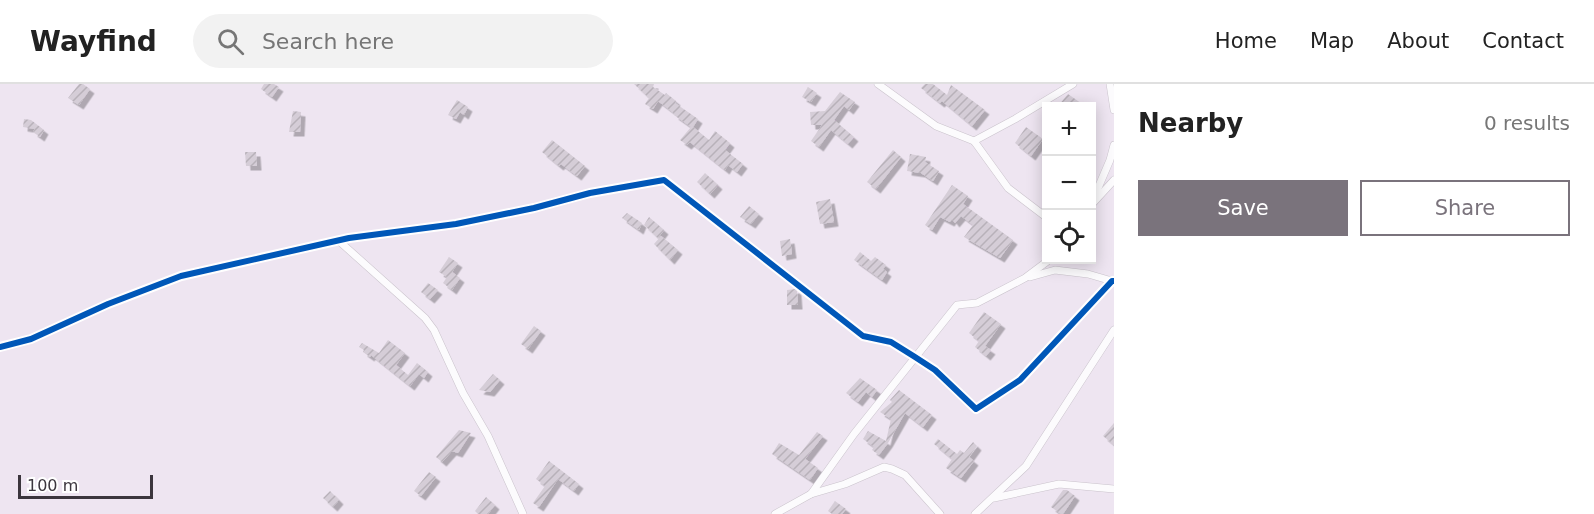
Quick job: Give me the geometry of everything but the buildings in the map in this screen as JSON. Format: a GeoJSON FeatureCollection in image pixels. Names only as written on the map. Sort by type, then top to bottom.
{"type":"FeatureCollection","features":[{"type":"Feature","properties":{"kind":"street"},"geometry":{"type":"LineString","coordinates":[[878,84],[936,126],[974,141],[1008,188],[1042,212]]}},
{"type":"Feature","properties":{"kind":"street"},"geometry":{"type":"LineString","coordinates":[[974,141],[1016,119],[1073,84]]}},
{"type":"Feature","properties":{"kind":"street"},"geometry":{"type":"LineString","coordinates":[[1110,84],[1114,110]]}},
{"type":"Feature","properties":{"kind":"street"},"geometry":{"type":"LineString","coordinates":[[1096,194],[1114,145]]}},
{"type":"Feature","properties":{"kind":"street"},"geometry":{"type":"LineString","coordinates":[[0,347],[31,339],[108,304],[181,276],[339,241],[456,224],[534,208],[590,193],[664,180],[863,336],[891,342],[915,357],[935,370],[976,409],[1020,380],[1113,281],[1088,274],[1055,270],[1025,278]]}},
{"type":"Feature","properties":{"kind":"street"},"geometry":{"type":"LineString","coordinates":[[1096,200],[1114,180]]}},
{"type":"Feature","properties":{"kind":"street"},"geometry":{"type":"LineString","coordinates":[[339,241],[426,318],[434,330],[463,393],[488,436],[523,514]]}},
{"type":"Feature","properties":{"kind":"street"},"geometry":{"type":"LineString","coordinates":[[811,494],[854,434],[957,305],[977,303],[1025,278],[1043,264]]}},
{"type":"Feature","properties":{"kind":"street"},"geometry":{"type":"LineString","coordinates":[[975,514],[1026,466],[1114,330]]}},
{"type":"Feature","properties":{"kind":"street"},"geometry":{"type":"LineString","coordinates":[[775,514],[811,494],[844,484],[884,467],[905,475],[940,514]]}},
{"type":"Feature","properties":{"kind":"street"},"geometry":{"type":"LineString","coordinates":[[991,498],[1059,484],[1114,489]]}},
{"type":"Feature","properties":{"kind":"cycle path"},"geometry":{"type":"LineString","coordinates":[[0,347],[31,339],[108,304],[181,276],[349,238],[456,224],[534,208],[590,193],[664,180],[863,336],[891,342],[915,357],[935,370],[976,409],[1020,380],[1114,281]]}}]}
